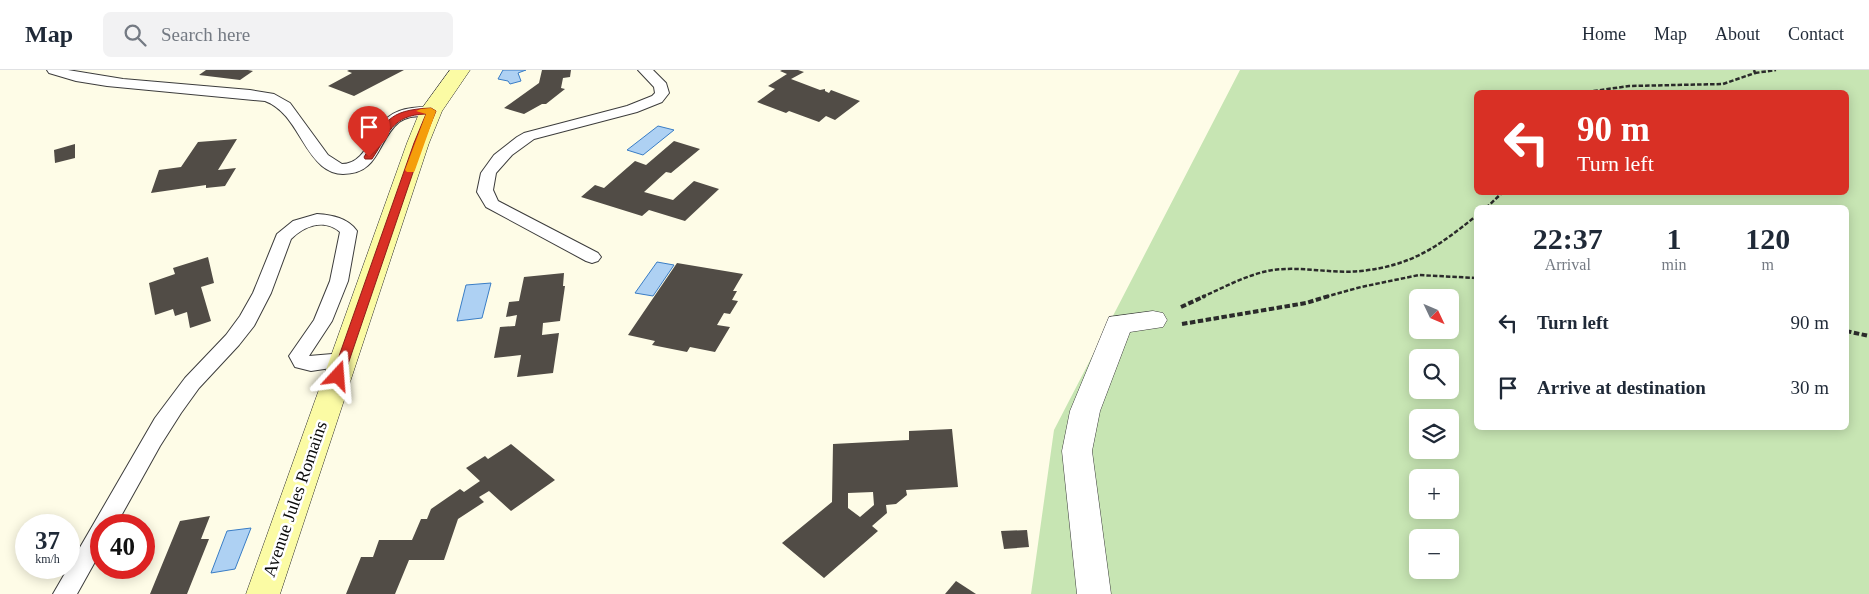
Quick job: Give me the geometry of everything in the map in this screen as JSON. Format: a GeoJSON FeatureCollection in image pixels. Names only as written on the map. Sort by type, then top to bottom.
{"type":"FeatureCollection","features":[{"type":"Feature","properties":{"kind":"street","name":"Avenue Jules Romains"},"geometry":{"type":"LineString","coordinates":[[262,594],[418,143],[431,111],[460,70]]}},
{"type":"Feature","properties":{"kind":"street"},"geometry":{"type":"LineString","coordinates":[[1094,594],[1077,451],[1085,411],[1119,324],[1167,322]]}},
{"type":"Feature","properties":{"kind":"lane"},"geometry":{"type":"LineString","coordinates":[[54,70],[76,78],[247,95],[275,100],[284,105],[299,121],[313,146],[323,158],[338,169],[351,169],[361,165],[369,157],[391,121],[413,112],[431,111]]}},
{"type":"Feature","properties":{"kind":"lane"},"geometry":{"type":"LineString","coordinates":[[592,257],[492,204],[485,192],[486,176],[502,156],[514,145],[529,136],[632,109],[657,99],[662,93],[661,86],[644,70]]}},
{"type":"Feature","properties":{"kind":"lane"},"geometry":{"type":"LineString","coordinates":[[111,514],[185,392],[238,335],[259,302],[285,235],[295,227],[307,222],[321,219],[334,220],[344,224],[349,231],[346,252],[336,289],[323,321],[299,356],[302,362],[311,364],[344,360]]}},
{"type":"Feature","properties":{"kind":"lane"},"geometry":{"type":"LineString","coordinates":[[65,594],[90,550]]}},
{"type":"Feature","properties":{"kind":"path"},"geometry":{"type":"LineString","coordinates":[[1601,90],[1629,86],[1723,84],[1754,72],[1776,70]]}},
{"type":"Feature","properties":{"kind":"path"},"geometry":{"type":"LineString","coordinates":[[1489,205],[1500,195]]}},
{"type":"Feature","properties":{"kind":"path"},"geometry":{"type":"LineString","coordinates":[[1167,322],[1252,275],[1276,270],[1361,271],[1406,262],[1443,243],[1474,218]]}},
{"type":"Feature","properties":{"kind":"path"},"geometry":{"type":"LineString","coordinates":[[1167,322],[1306,303],[1420,275],[1474,278]]}},
{"type":"Feature","properties":{"kind":"path"},"geometry":{"type":"LineString","coordinates":[[1849,332],[1869,336]]}},
{"type":"Feature","properties":{"kind":"green space"},"geometry":{"type":"Polygon","coordinates":[[[1240,70],[1869,70],[1869,594],[1031,594],[1054,430],[1240,70]]]}},
{"type":"Feature","properties":{"kind":"water"},"geometry":{"type":"Polygon","coordinates":[[[503,70],[526,70],[518,73],[521,81],[510,84],[508,81],[498,79],[503,70]]]}},
{"type":"Feature","properties":{"kind":"water"},"geometry":{"type":"Polygon","coordinates":[[[658,126],[674,130],[643,155],[627,150],[658,126]]]}},
{"type":"Feature","properties":{"kind":"water"},"geometry":{"type":"Polygon","coordinates":[[[657,262],[674,265],[653,296],[635,293],[657,262]]]}},
{"type":"Feature","properties":{"kind":"water"},"geometry":{"type":"Polygon","coordinates":[[[491,283],[482,318],[457,321],[466,285],[491,283]]]}},
{"type":"Feature","properties":{"kind":"water"},"geometry":{"type":"Polygon","coordinates":[[[251,528],[235,569],[211,573],[227,531],[251,528]]]}},
{"type":"Feature","properties":{"kind":"building"},"geometry":{"type":"Polygon","coordinates":[[[206,70],[253,71],[240,80],[199,75],[206,70]]]}},
{"type":"Feature","properties":{"kind":"building"},"geometry":{"type":"Polygon","coordinates":[[[404,70],[354,96],[328,86],[352,73],[347,71],[404,70]]]}},
{"type":"Feature","properties":{"kind":"building"},"geometry":{"type":"Polygon","coordinates":[[[542,70],[571,70],[570,77],[563,78],[561,88],[565,89],[546,104],[542,104],[524,114],[504,108],[539,83],[542,70]]]}},
{"type":"Feature","properties":{"kind":"building"},"geometry":{"type":"Polygon","coordinates":[[[780,71],[804,72],[791,79],[820,90],[825,89],[829,93],[831,90],[860,101],[835,120],[826,116],[819,122],[789,111],[786,113],[757,102],[775,89],[768,86],[787,74],[780,71]]]}},
{"type":"Feature","properties":{"kind":"building"},"geometry":{"type":"Polygon","coordinates":[[[237,139],[218,170],[236,168],[225,186],[206,188],[206,185],[151,193],[159,170],[181,167],[198,142],[237,139]]]}},
{"type":"Feature","properties":{"kind":"building"},"geometry":{"type":"Polygon","coordinates":[[[674,141],[700,149],[671,173],[666,172],[644,192],[673,200],[694,181],[719,189],[685,221],[649,210],[642,216],[581,197],[595,185],[604,188],[635,161],[646,165],[674,141]]]}},
{"type":"Feature","properties":{"kind":"building"},"geometry":{"type":"Polygon","coordinates":[[[75,144],[75,158],[55,163],[54,150],[75,144]]]}},
{"type":"Feature","properties":{"kind":"building"},"geometry":{"type":"Polygon","coordinates":[[[208,257],[214,283],[201,287],[211,321],[190,328],[187,312],[175,316],[173,309],[155,315],[149,283],[175,274],[173,268],[208,257]]]}},
{"type":"Feature","properties":{"kind":"building"},"geometry":{"type":"Polygon","coordinates":[[[677,263],[743,274],[733,291],[737,291],[732,300],[738,301],[730,314],[724,313],[717,325],[730,327],[715,352],[690,347],[687,352],[652,345],[655,341],[628,335],[677,263]]]}},
{"type":"Feature","properties":{"kind":"building"},"geometry":{"type":"Polygon","coordinates":[[[564,273],[563,286],[565,286],[560,321],[543,323],[542,335],[559,333],[553,373],[517,377],[521,355],[494,358],[500,327],[515,326],[517,315],[506,317],[509,302],[519,301],[524,277],[564,273]]]}},
{"type":"Feature","properties":{"kind":"building"},"geometry":{"type":"Polygon","coordinates":[[[952,429],[958,487],[906,490],[907,495],[896,504],[886,505],[887,513],[872,526],[878,531],[824,578],[782,543],[832,502],[833,444],[909,440],[909,431],[952,429]],[[873,492],[848,493],[848,508],[860,517],[874,505],[873,492]]]}},
{"type":"Feature","properties":{"kind":"building"},"geometry":{"type":"Polygon","coordinates":[[[511,444],[555,480],[511,511],[489,491],[479,497],[484,502],[458,519],[444,560],[409,560],[395,594],[346,594],[361,557],[373,557],[379,540],[412,540],[421,519],[427,519],[431,509],[460,489],[464,492],[480,481],[466,468],[485,456],[488,459],[511,444]]]}},
{"type":"Feature","properties":{"kind":"building"},"geometry":{"type":"Polygon","coordinates":[[[210,516],[201,539],[209,539],[187,594],[150,594],[180,521],[210,516]]]}},
{"type":"Feature","properties":{"kind":"building"},"geometry":{"type":"Polygon","coordinates":[[[1027,530],[1029,547],[1004,549],[1001,531],[1027,530]]]}},
{"type":"Feature","properties":{"kind":"building"},"geometry":{"type":"Polygon","coordinates":[[[956,581],[976,594],[945,594],[956,581]]]}},
{"type":"Feature","properties":{"kind":"slow traffic"},"geometry":{"type":"LineString","coordinates":[[410,170],[418,143],[431,111],[421,111]]}},
{"type":"Feature","properties":{"kind":"route"},"geometry":{"type":"LineString","coordinates":[[338,376],[408,179],[418,143],[431,111],[413,112],[391,121],[369,157]]}}]}
